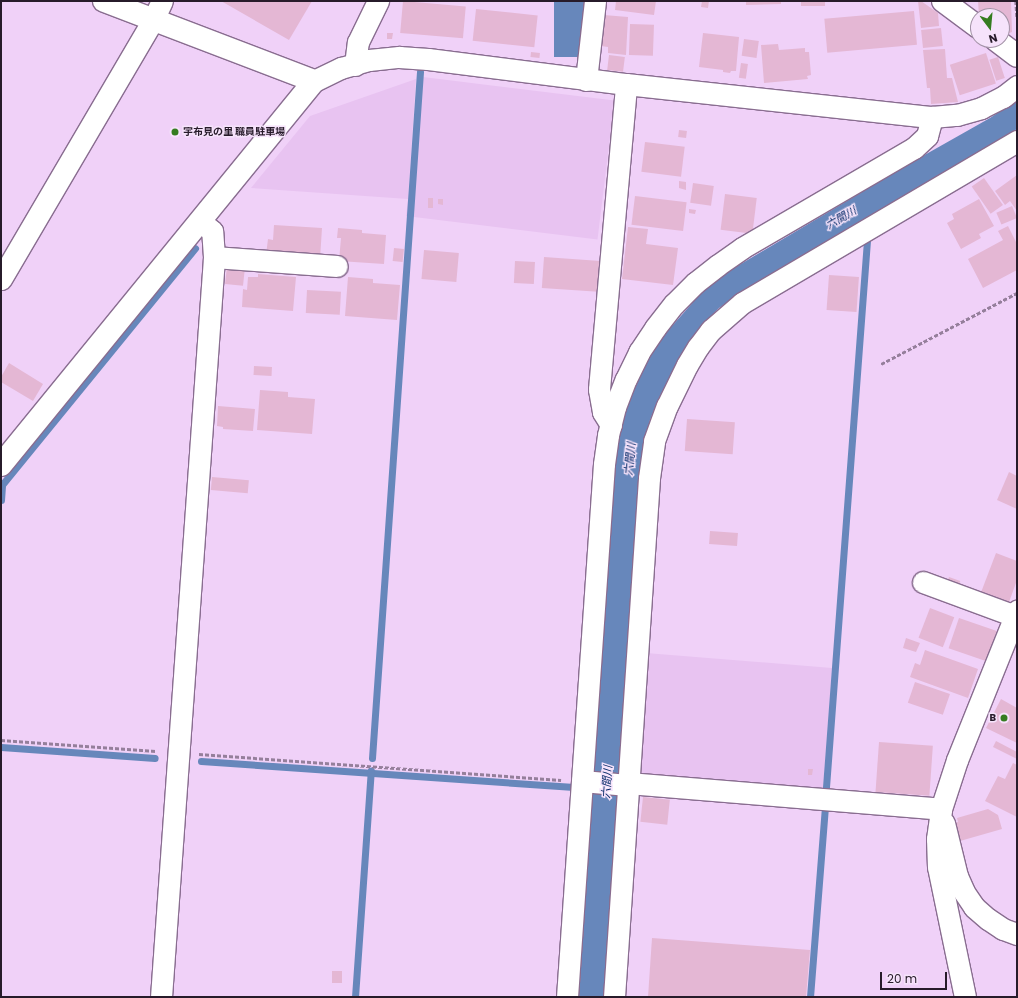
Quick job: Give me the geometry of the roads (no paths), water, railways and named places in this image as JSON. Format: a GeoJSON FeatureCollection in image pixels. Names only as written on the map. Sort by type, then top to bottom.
{"type":"FeatureCollection","features":[{"type":"Feature","properties":{"kind":"street"},"geometry":{"type":"LineString","coordinates":[[104,1],[157,10],[314,81]]}},
{"type":"Feature","properties":{"kind":"street"},"geometry":{"type":"LineString","coordinates":[[355,64],[358,42],[378,1]]}},
{"type":"Feature","properties":{"kind":"street"},"geometry":{"type":"LineString","coordinates":[[586,80],[594,1]]}},
{"type":"Feature","properties":{"kind":"street"},"geometry":{"type":"LineString","coordinates":[[943,1],[970,21]]}},
{"type":"Feature","properties":{"kind":"street"},"geometry":{"type":"LineString","coordinates":[[1,279],[157,10]]}},
{"type":"Feature","properties":{"kind":"street"},"geometry":{"type":"LineString","coordinates":[[1006,48],[1017,56]]}},
{"type":"Feature","properties":{"kind":"street"},"geometry":{"type":"LineString","coordinates":[[1,465],[314,81],[341,68],[369,60],[399,58],[428,59],[586,80],[932,117],[957,115],[981,108],[1003,96],[1017,86]]}},
{"type":"Feature","properties":{"kind":"street"},"geometry":{"type":"LineString","coordinates":[[611,425],[603,412],[599,389],[626,84]]}},
{"type":"Feature","properties":{"kind":"street"},"geometry":{"type":"LineString","coordinates":[[567,997],[586,782],[604,464],[611,425],[626,379],[639,352],[674,304],[695,283],[742,248],[914,148],[928,136],[932,117]]}},
{"type":"Feature","properties":{"kind":"street"},"geometry":{"type":"LineString","coordinates":[[614,997],[626,784],[651,460],[660,423],[687,365],[711,330],[742,303],[1017,141]]}},
{"type":"Feature","properties":{"kind":"street"},"geometry":{"type":"LineString","coordinates":[[161,997],[214,257],[212,231],[200,221]]}},
{"type":"Feature","properties":{"kind":"street"},"geometry":{"type":"LineString","coordinates":[[214,257],[337,266]]}},
{"type":"Feature","properties":{"kind":"street"},"geometry":{"type":"LineString","coordinates":[[923,582],[1016,613],[957,760],[941,809],[936,853],[965,997]]}},
{"type":"Feature","properties":{"kind":"street"},"geometry":{"type":"LineString","coordinates":[[586,782],[941,809]]}},
{"type":"Feature","properties":{"kind":"street"},"geometry":{"type":"LineString","coordinates":[[941,809],[957,876],[964,892],[974,907],[988,919],[1012,930]]}},
{"type":"Feature","properties":{"kind":"water"},"geometry":{"type":"Polygon","coordinates":[[[554,1],[586,1],[586,57],[554,57],[554,1]]]}},
{"type":"Feature","properties":{"kind":"water","name":"六間川"},"geometry":{"type":"Polygon","coordinates":[[[1017,100],[1017,129],[755,283],[719,308],[703,324],[678,360],[657,402],[650,420],[641,458],[604,997],[579,997],[615,466],[619,437],[626,410],[649,358],[665,334],[702,292],[724,274],[921,157],[990,118],[1017,100]]]}},
{"type":"Feature","properties":{"kind":"waterway"},"geometry":{"type":"LineString","coordinates":[[372,758],[420,72]]}},
{"type":"Feature","properties":{"kind":"waterway"},"geometry":{"type":"LineString","coordinates":[[826,787],[867,240]]}},
{"type":"Feature","properties":{"kind":"waterway"},"geometry":{"type":"LineString","coordinates":[[1,486],[195,248]]}},
{"type":"Feature","properties":{"kind":"waterway"},"geometry":{"type":"LineString","coordinates":[[1,500],[2,485]]}},
{"type":"Feature","properties":{"kind":"waterway"},"geometry":{"type":"LineString","coordinates":[[1,747],[155,758]]}},
{"type":"Feature","properties":{"kind":"waterway"},"geometry":{"type":"LineString","coordinates":[[201,761],[570,787]]}},
{"type":"Feature","properties":{"kind":"waterway"},"geometry":{"type":"LineString","coordinates":[[355,997],[371,771]]}},
{"type":"Feature","properties":{"kind":"waterway"},"geometry":{"type":"LineString","coordinates":[[810,997],[825,806]]}},
{"type":"Feature","properties":{"kind":"place","name":"宇布見の里 職員駐車場"},"geometry":{"type":"Point","coordinates":[175,132]}},
{"type":"Feature","properties":{"kind":"place","name":"B"},"geometry":{"type":"Point","coordinates":[1004,718]}}]}
